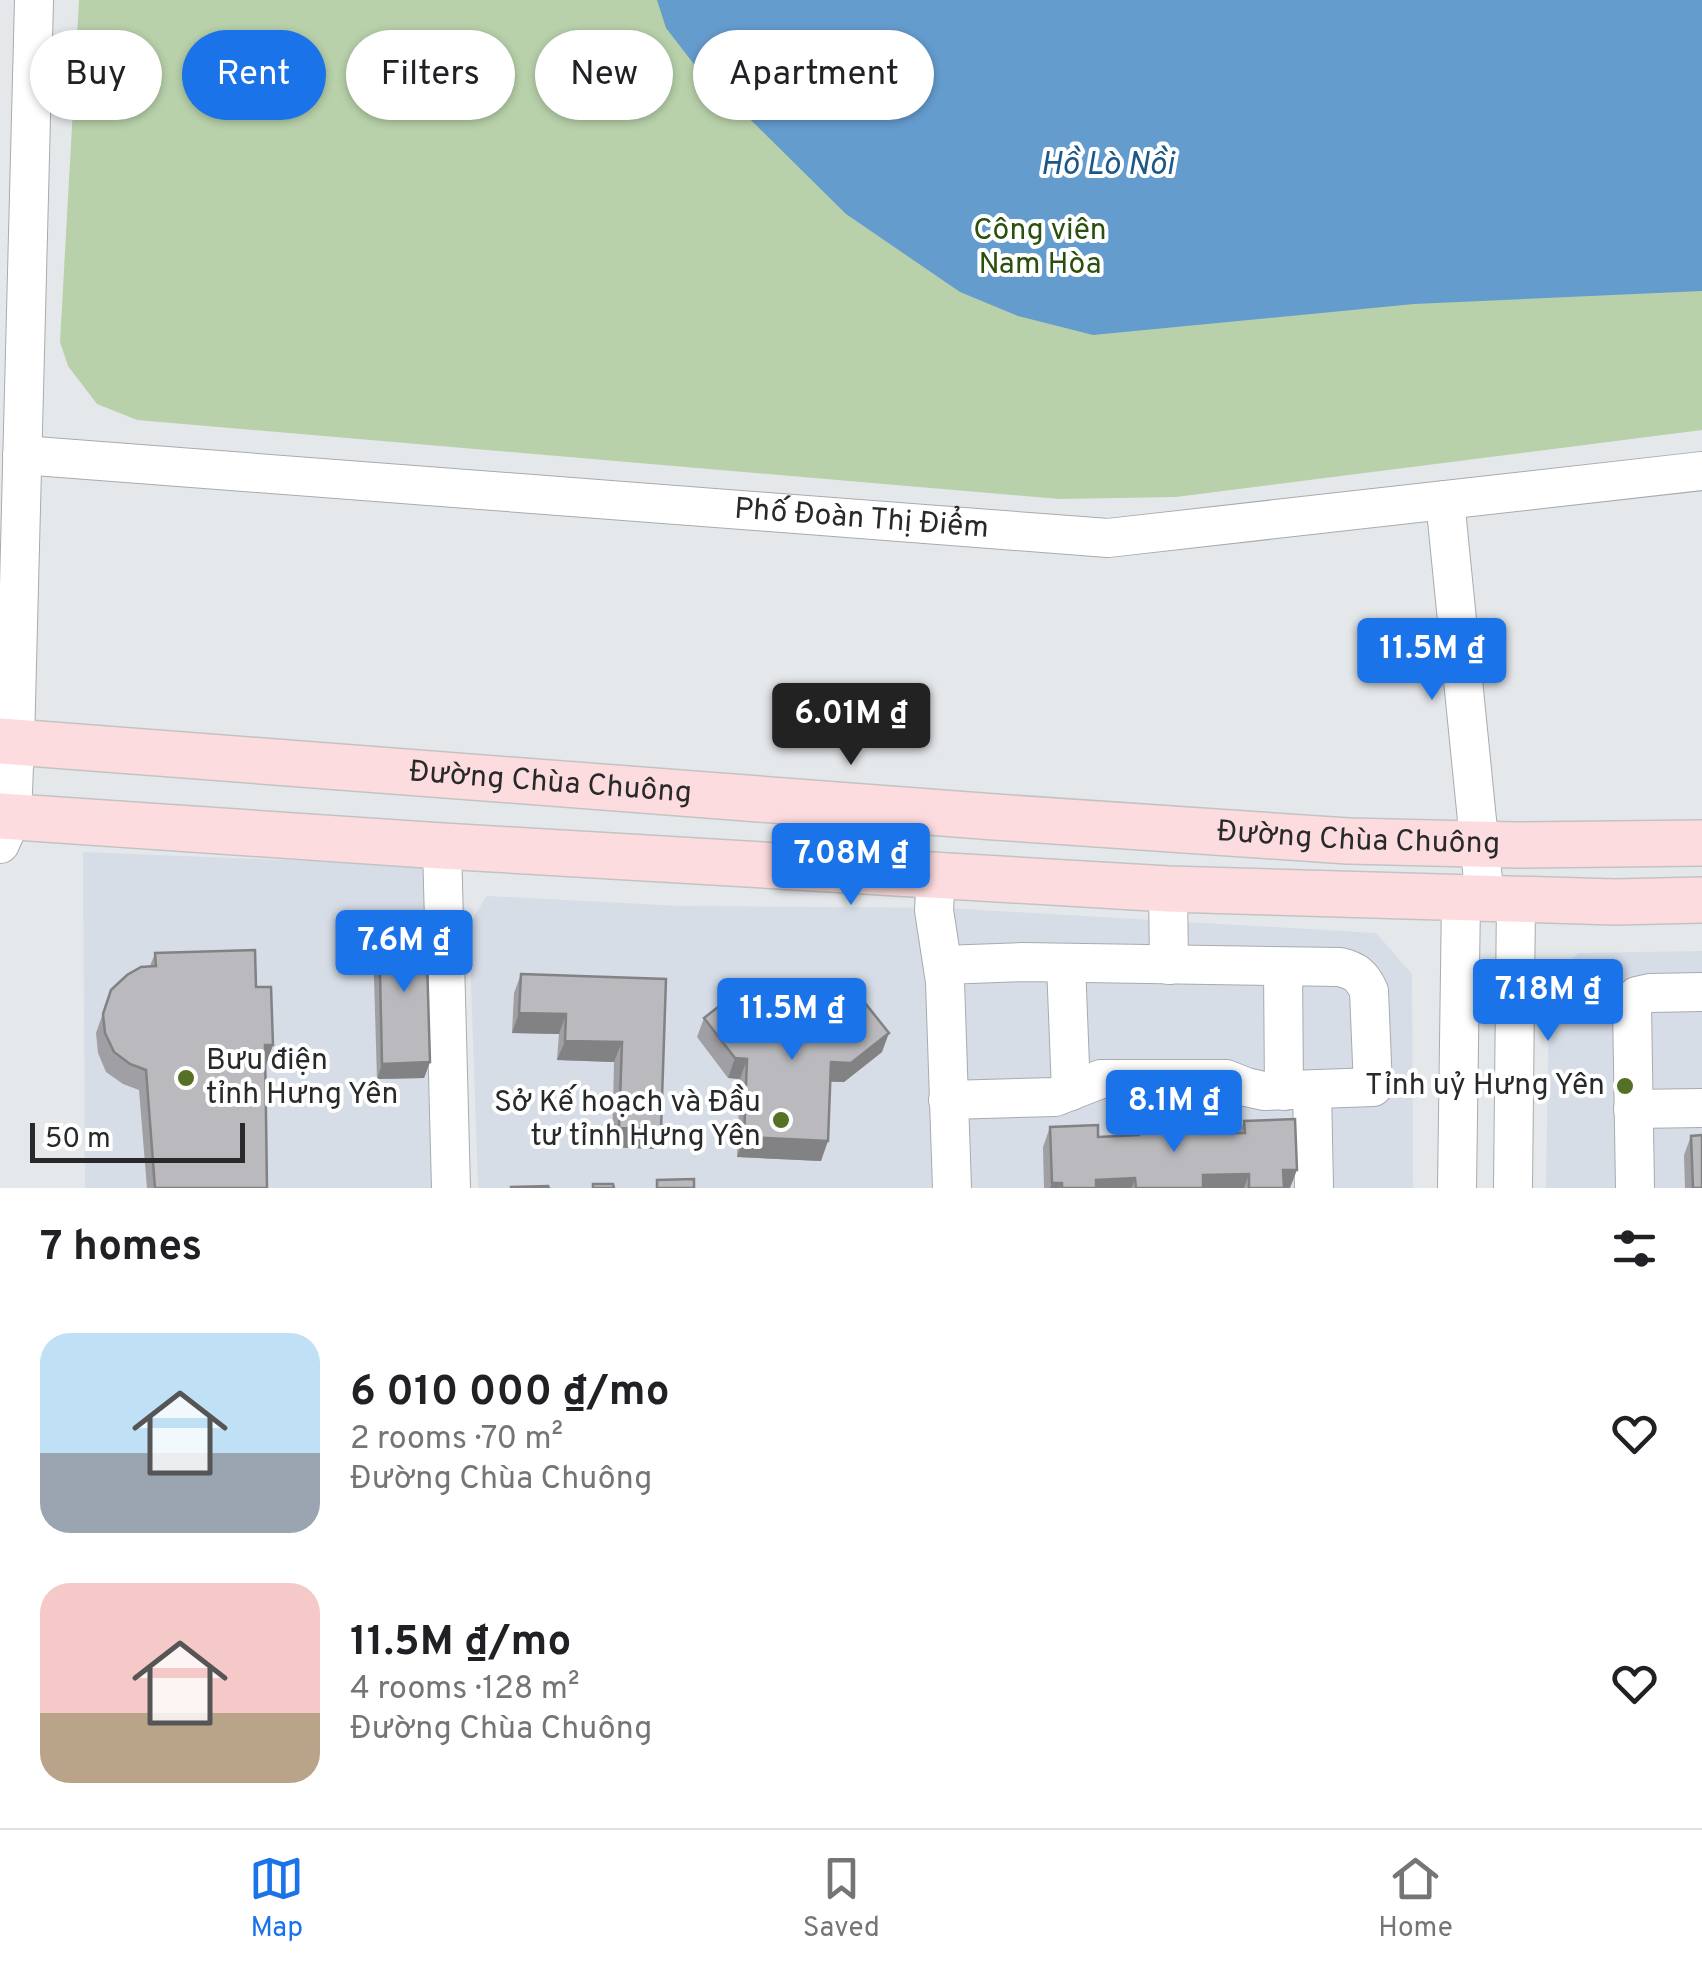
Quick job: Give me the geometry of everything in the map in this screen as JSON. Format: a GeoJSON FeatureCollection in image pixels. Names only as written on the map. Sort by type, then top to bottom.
{"type":"FeatureCollection","features":[{"type":"Feature","properties":{"kind":"main road","name":"Đường Chùa Chuông"},"geometry":{"type":"LineString","coordinates":[[7,741],[1348,841],[1702,843]]}},
{"type":"Feature","properties":{"kind":"main road"},"geometry":{"type":"LineString","coordinates":[[994,879],[995,817]]}},
{"type":"Feature","properties":{"kind":"main road","name":"Đường Chùa Chuông"},"geometry":{"type":"LineString","coordinates":[[3,825],[442,846],[1168,889],[1487,900],[1702,900]]}},
{"type":"Feature","properties":{"kind":"street"},"geometry":{"type":"LineString","coordinates":[[3,825],[22,455],[34,0]]}},
{"type":"Feature","properties":{"kind":"street","name":"Phố Đoàn Thị Điểm"},"geometry":{"type":"LineString","coordinates":[[22,455],[1108,538],[1702,471]]}},
{"type":"Feature","properties":{"kind":"street"},"geometry":{"type":"LineString","coordinates":[[1445,500],[1514,1188]]}},
{"type":"Feature","properties":{"kind":"street"},"geometry":{"type":"LineString","coordinates":[[442,846],[451,1188]]}},
{"type":"Feature","properties":{"kind":"street"},"geometry":{"type":"LineString","coordinates":[[936,876],[934,910],[945,982],[952,1188]]}},
{"type":"Feature","properties":{"kind":"street"},"geometry":{"type":"LineString","coordinates":[[1168,889],[1170,965]]}},
{"type":"Feature","properties":{"kind":"street"},"geometry":{"type":"LineString","coordinates":[[1457,1188],[1487,900]]}},
{"type":"Feature","properties":{"kind":"street"},"geometry":{"type":"LineString","coordinates":[[943,965],[1022,962],[1354,970],[1369,992],[1373,1087],[1264,1091],[1226,1080],[1100,1079],[1055,1098],[948,1100]]}},
{"type":"Feature","properties":{"kind":"street"},"geometry":{"type":"LineString","coordinates":[[1066,964],[1071,1091]]}},
{"type":"Feature","properties":{"kind":"street"},"geometry":{"type":"LineString","coordinates":[[1283,967],[1314,1188]]}},
{"type":"Feature","properties":{"kind":"street"},"geometry":{"type":"LineString","coordinates":[[1636,1188],[1632,1005],[1637,996],[1650,993],[1702,992]]}},
{"type":"Feature","properties":{"kind":"street"},"geometry":{"type":"LineString","coordinates":[[1634,1110],[1702,1108]]}},
{"type":"Feature","properties":{"kind":"shaded area"},"geometry":{"type":"Polygon","coordinates":[[[83,852],[435,866],[434,1188],[85,1188],[83,852]]]}},
{"type":"Feature","properties":{"kind":"shaded area"},"geometry":{"type":"Polygon","coordinates":[[[487,896],[682,906],[947,908],[1376,933],[1412,974],[1413,1188],[478,1188],[469,924],[487,896]]]}},
{"type":"Feature","properties":{"kind":"shaded area","name":"Tỉnh uỷ Hưng Yên"},"geometry":{"type":"Polygon","coordinates":[[[1702,951],[1702,1188],[1546,1188],[1549,984],[1578,953],[1702,951]]]}},
{"type":"Feature","properties":{"kind":"green space","name":"Công viên Nam Hòa"},"geometry":{"type":"Polygon","coordinates":[[[79,0],[1702,0],[1702,430],[1176,497],[1059,499],[137,420],[97,404],[68,366],[60,342],[72,120],[162,120],[162,30],[77,30],[79,0]]]}},
{"type":"Feature","properties":{"kind":"water","name":"Hồ Lò Nồi"},"geometry":{"type":"Polygon","coordinates":[[[657,0],[1702,0],[1702,291],[1414,304],[1093,335],[1018,316],[960,292],[846,214],[751,120],[934,120],[934,30],[693,30],[693,63],[673,37],[673,30],[666,28],[657,0]]]}},
{"type":"Feature","properties":{"kind":"building"},"geometry":{"type":"Polygon","coordinates":[[[426,926],[430,1062],[382,1064],[379,928],[426,926]]]}},
{"type":"Feature","properties":{"kind":"building","name":"Bưu điện tỉnh Hưng Yên"},"geometry":{"type":"Polygon","coordinates":[[[255,950],[256,987],[271,987],[273,1045],[265,1045],[267,1188],[155,1188],[146,1070],[114,1052],[105,1033],[103,1014],[111,990],[141,967],[156,966],[155,953],[255,950]]]}},
{"type":"Feature","properties":{"kind":"building"},"geometry":{"type":"Polygon","coordinates":[[[521,974],[666,979],[661,1129],[619,1128],[622,1042],[565,1041],[566,1014],[519,1013],[521,974]]]}},
{"type":"Feature","properties":{"kind":"building","name":"Sở Kế hoạch và Đầu tư tỉnh Hưng Yên"},"geometry":{"type":"Polygon","coordinates":[[[741,989],[759,1014],[838,1016],[861,998],[889,1033],[851,1063],[831,1062],[828,1141],[744,1137],[747,1059],[735,1058],[704,1018],[741,989]]]}},
{"type":"Feature","properties":{"kind":"building"},"geometry":{"type":"Polygon","coordinates":[[[1295,1119],[1297,1170],[1283,1170],[1284,1188],[1249,1188],[1249,1174],[1203,1175],[1203,1188],[1136,1188],[1135,1178],[1096,1180],[1096,1188],[1062,1188],[1062,1183],[1052,1183],[1050,1127],[1098,1125],[1098,1137],[1139,1135],[1139,1128],[1202,1126],[1202,1134],[1245,1133],[1244,1121],[1295,1119]]]}},
{"type":"Feature","properties":{"kind":"building"},"geometry":{"type":"Polygon","coordinates":[[[1702,1135],[1702,1188],[1693,1188],[1691,1136],[1702,1135]]]}},
{"type":"Feature","properties":{"kind":"building"},"geometry":{"type":"Polygon","coordinates":[[[694,1179],[694,1188],[657,1188],[657,1180],[694,1179]]]}},
{"type":"Feature","properties":{"kind":"building"},"geometry":{"type":"Polygon","coordinates":[[[593,1184],[613,1184],[614,1188],[593,1188],[593,1184]]]}},
{"type":"Feature","properties":{"kind":"place","name":"Bưu điện tỉnh Hưng Yên"},"geometry":{"type":"Point","coordinates":[186,1078]}},
{"type":"Feature","properties":{"kind":"place","name":"Tỉnh uỷ Hưng Yên"},"geometry":{"type":"Point","coordinates":[1625,1086]}},
{"type":"Feature","properties":{"kind":"place","name":"Sở Kế hoạch và Đầu tư tỉnh Hưng Yên"},"geometry":{"type":"Point","coordinates":[781,1120]}}]}
